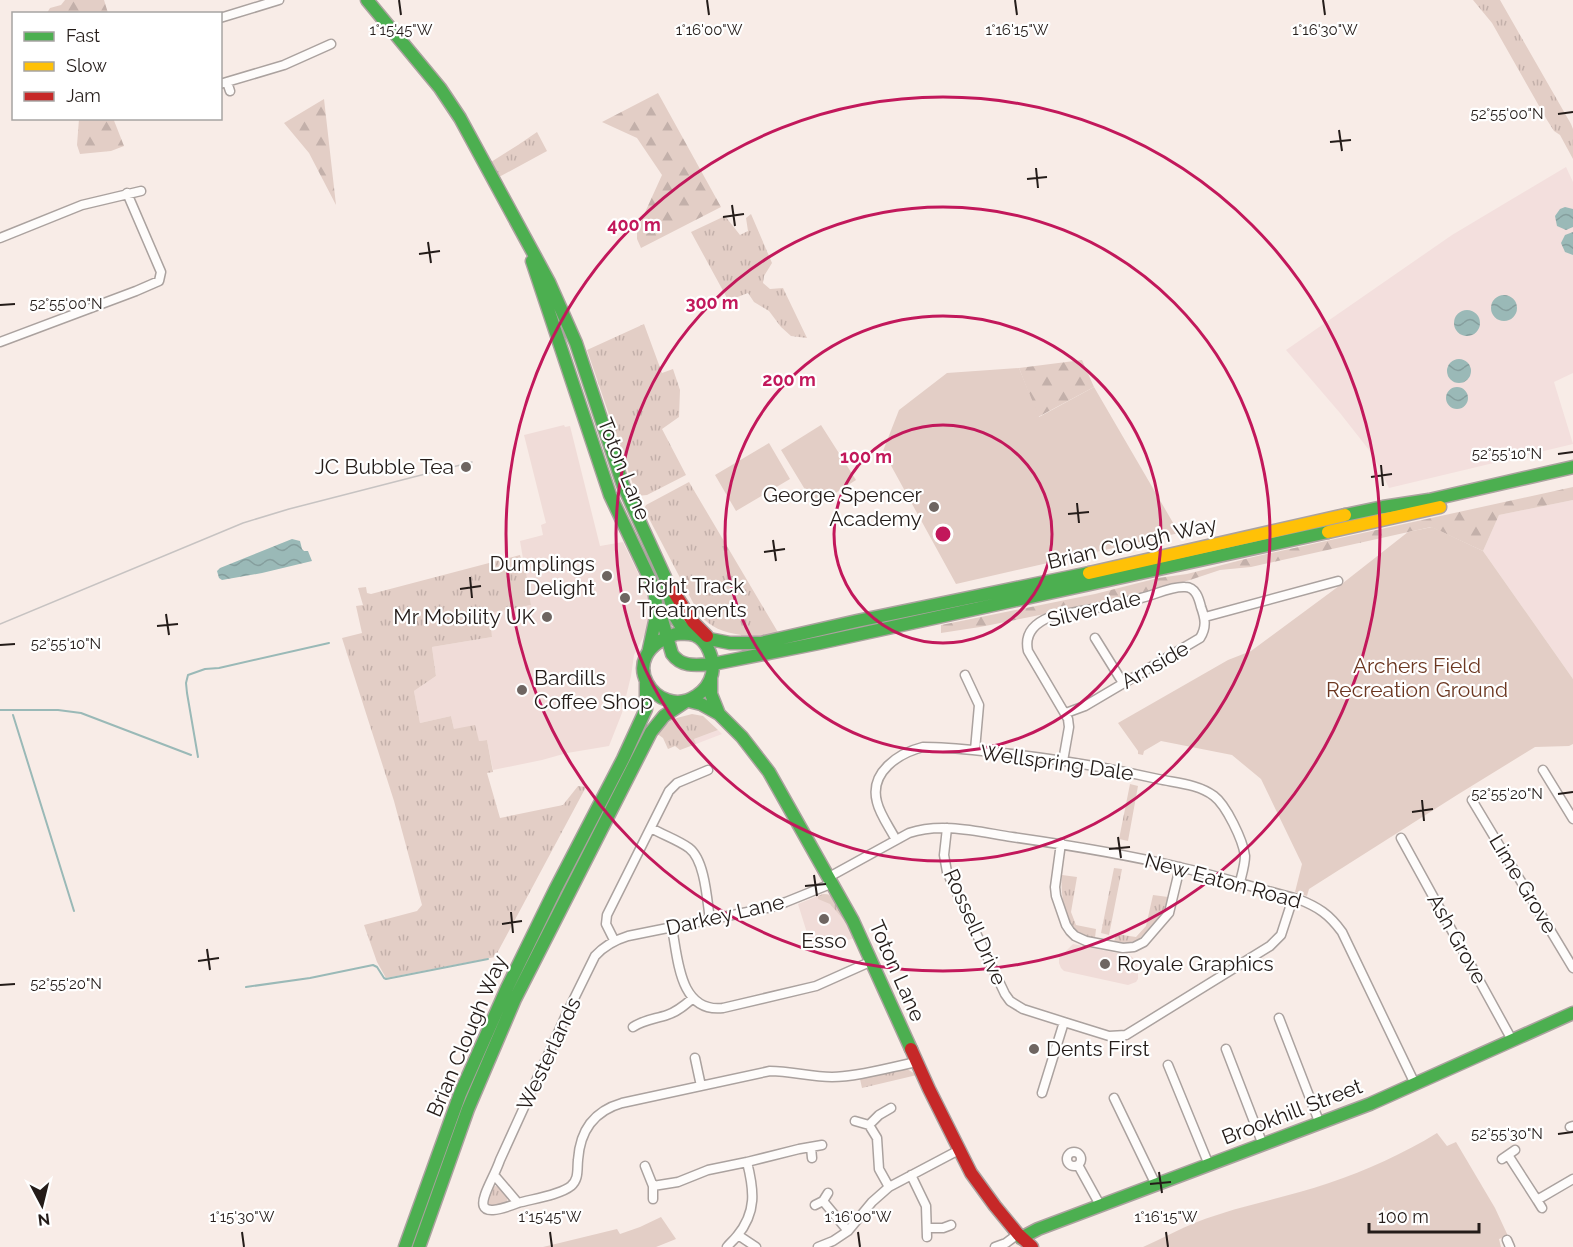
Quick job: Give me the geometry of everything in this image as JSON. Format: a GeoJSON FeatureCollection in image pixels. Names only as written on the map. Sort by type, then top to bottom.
{"type":"FeatureCollection","features":[{"type":"Feature","properties":{"kind":"main road"},"geometry":{"type":"LineString","coordinates":[[368,0],[420,62],[449,102],[522,234]]}},
{"type":"Feature","properties":{"kind":"main road","name":"Toton Lane"},"geometry":{"type":"LineString","coordinates":[[522,234],[549,282],[576,343],[623,485],[665,577],[674,615],[681,626],[696,636],[708,649],[713,664],[711,694],[719,714]]}},
{"type":"Feature","properties":{"kind":"main road","name":"Toton Lane"},"geometry":{"type":"LineString","coordinates":[[522,234],[610,495],[654,588],[658,604],[657,620],[649,649]]}},
{"type":"Feature","properties":{"kind":"main road","name":"Brian Clough Way"},"geometry":{"type":"LineString","coordinates":[[696,636],[737,644],[761,643],[1573,467]]}},
{"type":"Feature","properties":{"kind":"main road","name":"Brian Clough Way"},"geometry":{"type":"LineString","coordinates":[[666,636],[672,654],[679,663],[690,666],[731,661],[1573,478]]}},
{"type":"Feature","properties":{"kind":"main road"},"geometry":{"type":"LineString","coordinates":[[665,577],[693,622],[705,635],[716,641]]}},
{"type":"Feature","properties":{"kind":"main road"},"geometry":{"type":"LineString","coordinates":[[658,604],[666,636]]}},
{"type":"Feature","properties":{"kind":"main road"},"geometry":{"type":"LineString","coordinates":[[649,649],[666,636],[676,634],[696,636]]}},
{"type":"Feature","properties":{"kind":"main road","name":"Brian Clough Way"},"geometry":{"type":"LineString","coordinates":[[405,1247],[460,1094],[507,988],[646,709],[646,683],[643,670],[644,659],[649,649]]}},
{"type":"Feature","properties":{"kind":"main road","name":"Brian Clough Way"},"geometry":{"type":"LineString","coordinates":[[419,1247],[468,1109],[515,999],[651,732],[664,716],[699,694],[711,678]]}},
{"type":"Feature","properties":{"kind":"main road","name":"Toton Lane"},"geometry":{"type":"LineString","coordinates":[[646,683],[665,700],[687,701],[719,714],[742,737],[769,772],[853,921],[917,1062],[971,1173],[995,1206],[1032,1247]]}},
{"type":"Feature","properties":{"kind":"main road","name":"Brookhill Street"},"geometry":{"type":"LineString","coordinates":[[1020,1236],[1320,1124],[1573,1013]]}},
{"type":"Feature","properties":{"kind":"street"},"geometry":{"type":"LineString","coordinates":[[222,17],[279,0]]}},
{"type":"Feature","properties":{"kind":"street"},"geometry":{"type":"LineString","coordinates":[[226,86],[284,65],[324,44]]}},
{"type":"Feature","properties":{"kind":"street"},"geometry":{"type":"LineString","coordinates":[[0,238],[82,204],[141,191]]}},
{"type":"Feature","properties":{"kind":"street"},"geometry":{"type":"LineString","coordinates":[[0,342],[159,281],[161,272],[127,193]]}},
{"type":"Feature","properties":{"kind":"street"},"geometry":{"type":"LineString","coordinates":[[1204,617],[1316,592],[1338,581]]}},
{"type":"Feature","properties":{"kind":"street","name":"Silverdale"},"geometry":{"type":"LineString","coordinates":[[1066,713],[1028,651],[1028,636],[1037,624],[1050,617],[1141,598],[1185,586],[1194,591]]}},
{"type":"Feature","properties":{"kind":"street","name":"Arnside"},"geometry":{"type":"LineString","coordinates":[[1066,713],[1085,706],[1197,640],[1203,633],[1204,617],[1194,591]]}},
{"type":"Feature","properties":{"kind":"street"},"geometry":{"type":"LineString","coordinates":[[1100,640],[1123,683]]}},
{"type":"Feature","properties":{"kind":"street"},"geometry":{"type":"LineString","coordinates":[[965,675],[978,705],[975,750]]}},
{"type":"Feature","properties":{"kind":"street"},"geometry":{"type":"LineString","coordinates":[[1063,761],[1069,724],[1066,713]]}},
{"type":"Feature","properties":{"kind":"street","name":"Wellspring Dale"},"geometry":{"type":"LineString","coordinates":[[896,840],[876,801],[876,786],[882,771],[891,762],[916,749],[931,747],[975,750],[1063,761],[1144,776],[1195,787],[1211,794],[1221,803],[1241,841],[1245,860],[1240,882]]}},
{"type":"Feature","properties":{"kind":"street"},"geometry":{"type":"LineString","coordinates":[[614,940],[606,924],[606,915],[669,791],[677,783],[708,770]]}},
{"type":"Feature","properties":{"kind":"street"},"geometry":{"type":"LineString","coordinates":[[1543,770],[1573,819]]}},
{"type":"Feature","properties":{"kind":"street"},"geometry":{"type":"LineString","coordinates":[[673,774],[677,783]]}},
{"type":"Feature","properties":{"kind":"street","name":"Lime Grove"},"geometry":{"type":"LineString","coordinates":[[1472,800],[1573,968]]}},
{"type":"Feature","properties":{"kind":"street"},"geometry":{"type":"LineString","coordinates":[[651,828],[687,847],[694,854],[700,867],[710,920]]}},
{"type":"Feature","properties":{"kind":"street","name":"New Eaton Road"},"geometry":{"type":"LineString","coordinates":[[831,880],[896,840],[922,829],[947,828],[1061,843],[1180,867],[1293,898],[1331,917],[1342,932],[1415,1084]]}},
{"type":"Feature","properties":{"kind":"street","name":"Rossell Drive"},"geometry":{"type":"LineString","coordinates":[[947,828],[944,855],[947,872],[1010,1001],[1023,1009],[1109,1036],[1126,1035],[1275,942],[1284,928],[1293,898]]}},
{"type":"Feature","properties":{"kind":"street","name":"Ash Grove"},"geometry":{"type":"LineString","coordinates":[[1401,838],[1512,1040]]}},
{"type":"Feature","properties":{"kind":"street"},"geometry":{"type":"LineString","coordinates":[[1061,843],[1055,887],[1056,896],[1070,931],[1086,941],[1123,948],[1134,947],[1144,942],[1169,913],[1180,867]]}},
{"type":"Feature","properties":{"kind":"street","name":"Darkey Lane"},"geometry":{"type":"LineString","coordinates":[[614,940],[772,907],[786,903],[831,880]]}},
{"type":"Feature","properties":{"kind":"street"},"geometry":{"type":"LineString","coordinates":[[672,928],[684,984],[693,998],[713,1008],[723,1008],[816,986],[872,961]]}},
{"type":"Feature","properties":{"kind":"street","name":"Westerlands"},"geometry":{"type":"LineString","coordinates":[[614,940],[595,956],[587,971],[495,1176],[484,1194],[483,1205],[488,1209],[496,1210],[558,1192],[572,1185],[576,1179],[579,1149],[584,1133],[595,1116],[606,1108],[622,1102],[770,1071],[830,1077],[917,1062]]}},
{"type":"Feature","properties":{"kind":"street"},"geometry":{"type":"LineString","coordinates":[[633,1027],[675,1011],[693,998]]}},
{"type":"Feature","properties":{"kind":"street"},"geometry":{"type":"LineString","coordinates":[[1279,1018],[1320,1124]]}},
{"type":"Feature","properties":{"kind":"street"},"geometry":{"type":"LineString","coordinates":[[1042,1093],[1064,1022]]}},
{"type":"Feature","properties":{"kind":"street"},"geometry":{"type":"LineString","coordinates":[[1226,1049],[1263,1145]]}},
{"type":"Feature","properties":{"kind":"street"},"geometry":{"type":"LineString","coordinates":[[695,1058],[701,1086]]}},
{"type":"Feature","properties":{"kind":"street"},"geometry":{"type":"LineString","coordinates":[[1168,1065],[1209,1165]]}},
{"type":"Feature","properties":{"kind":"street"},"geometry":{"type":"LineString","coordinates":[[1114,1098],[1156,1185]]}},
{"type":"Feature","properties":{"kind":"street"},"geometry":{"type":"LineString","coordinates":[[869,1125],[891,1108]]}},
{"type":"Feature","properties":{"kind":"street"},"geometry":{"type":"LineString","coordinates":[[855,1121],[869,1125],[877,1138],[879,1169],[890,1187]]}},
{"type":"Feature","properties":{"kind":"street"},"geometry":{"type":"LineString","coordinates":[[653,1186],[678,1182],[708,1170],[799,1149],[822,1146]]}},
{"type":"Feature","properties":{"kind":"street"},"geometry":{"type":"LineString","coordinates":[[812,1147],[812,1158]]}},
{"type":"Feature","properties":{"kind":"street"},"geometry":{"type":"LineString","coordinates":[[818,1247],[848,1231],[872,1202],[890,1187],[959,1150]]}},
{"type":"Feature","properties":{"kind":"street"},"geometry":{"type":"LineString","coordinates":[[1508,1155],[1542,1208]]}},
{"type":"Feature","properties":{"kind":"street"},"geometry":{"type":"LineString","coordinates":[[727,1247],[748,1219],[753,1186],[747,1162]]}},
{"type":"Feature","properties":{"kind":"street"},"geometry":{"type":"LineString","coordinates":[[1078,1165],[1100,1205]]}},
{"type":"Feature","properties":{"kind":"street"},"geometry":{"type":"LineString","coordinates":[[645,1166],[653,1186],[653,1199]]}},
{"type":"Feature","properties":{"kind":"street"},"geometry":{"type":"LineString","coordinates":[[911,1175],[926,1206],[927,1238]]}},
{"type":"Feature","properties":{"kind":"street"},"geometry":{"type":"LineString","coordinates":[[495,1176],[518,1203]]}},
{"type":"Feature","properties":{"kind":"street"},"geometry":{"type":"LineString","coordinates":[[1537,1200],[1572,1183]]}},
{"type":"Feature","properties":{"kind":"street"},"geometry":{"type":"LineString","coordinates":[[828,1193],[819,1203],[848,1231]]}},
{"type":"Feature","properties":{"kind":"street"},"geometry":{"type":"LineString","coordinates":[[928,1228],[943,1228],[951,1225]]}},
{"type":"Feature","properties":{"kind":"street"},"geometry":{"type":"LineString","coordinates":[[738,1235],[756,1247]]}},
{"type":"Feature","properties":{"kind":"street"},"geometry":{"type":"LineString","coordinates":[[995,1247],[1020,1236]]}},
{"type":"Feature","properties":{"kind":"shaded area"},"geometry":{"type":"Polygon","coordinates":[[[1566,167],[1573,182],[1573,373],[1554,382],[1573,444],[1389,488],[1373,455],[1286,350],[1452,235],[1566,167]]]}},
{"type":"Feature","properties":{"kind":"shaded area"},"geometry":{"type":"Polygon","coordinates":[[[564,425],[565,427],[570,426],[600,546],[623,542],[649,596],[651,614],[649,626],[634,655],[622,713],[609,746],[493,770],[487,740],[479,741],[454,729],[451,716],[420,723],[414,691],[436,676],[432,647],[492,637],[490,613],[531,605],[520,541],[543,535],[541,525],[546,523],[524,435],[564,425]]]}},
{"type":"Feature","properties":{"kind":"shaded area"},"geometry":{"type":"Polygon","coordinates":[[[1573,500],[1573,679],[1483,551],[1499,515],[1573,500]]]}},
{"type":"Feature","properties":{"kind":"shaded area"},"geometry":{"type":"Polygon","coordinates":[[[718,730],[722,734],[696,744],[694,739],[718,730]]]}},
{"type":"Feature","properties":{"kind":"shaded area","name":"Esso"},"geometry":{"type":"Polygon","coordinates":[[[823,894],[833,897],[855,938],[812,949],[798,904],[823,894]]]}},
{"type":"Feature","properties":{"kind":"shaded area"},"geometry":{"type":"Polygon","coordinates":[[[1073,944],[1131,956],[1138,969],[1138,979],[1128,985],[1064,971],[1059,958],[1073,944]]]}},
{"type":"Feature","properties":{"kind":"green space"},"geometry":{"type":"Polygon","coordinates":[[[65,0],[104,0],[108,12],[48,12],[50,8],[61,5],[65,0]]]}},
{"type":"Feature","properties":{"kind":"green space"},"geometry":{"type":"Polygon","coordinates":[[[1473,0],[1500,0],[1571,124],[1573,159],[1560,135],[1554,131],[1547,120],[1492,23],[1473,0]]]}},
{"type":"Feature","properties":{"kind":"green space"},"geometry":{"type":"Polygon","coordinates":[[[658,93],[721,207],[641,248],[637,239],[637,230],[662,175],[637,138],[602,122],[658,93]]]}},
{"type":"Feature","properties":{"kind":"green space"},"geometry":{"type":"Polygon","coordinates":[[[324,99],[336,205],[309,153],[284,123],[324,99]]]}},
{"type":"Feature","properties":{"kind":"green space"},"geometry":{"type":"Polygon","coordinates":[[[79,120],[114,120],[124,146],[111,151],[80,154],[77,145],[79,120]]]}},
{"type":"Feature","properties":{"kind":"green space"},"geometry":{"type":"Polygon","coordinates":[[[537,132],[547,151],[499,177],[491,162],[537,132]]]}},
{"type":"Feature","properties":{"kind":"green space"},"geometry":{"type":"Polygon","coordinates":[[[751,214],[772,263],[764,276],[763,283],[770,289],[783,288],[807,338],[791,336],[769,311],[754,302],[748,293],[735,298],[727,298],[691,232],[725,216],[740,235],[748,231],[746,218],[751,214]]]}},
{"type":"Feature","properties":{"kind":"green space"},"geometry":{"type":"Polygon","coordinates":[[[644,324],[662,373],[673,369],[680,390],[679,417],[662,429],[686,475],[647,495],[637,496],[587,350],[644,324]]]}},
{"type":"Feature","properties":{"kind":"green space"},"geometry":{"type":"Polygon","coordinates":[[[1082,360],[1094,387],[1038,417],[1019,368],[1082,360]]]}},
{"type":"Feature","properties":{"kind":"green space"},"geometry":{"type":"Polygon","coordinates":[[[1019,368],[1039,417],[1094,387],[1179,533],[956,584],[883,451],[899,410],[947,373],[1019,368]]]}},
{"type":"Feature","properties":{"kind":"green space"},"geometry":{"type":"Polygon","coordinates":[[[821,425],[856,480],[815,506],[781,450],[821,425]]]}},
{"type":"Feature","properties":{"kind":"green space"},"geometry":{"type":"Polygon","coordinates":[[[769,443],[790,479],[736,511],[715,475],[769,443]]]}},
{"type":"Feature","properties":{"kind":"green space"},"geometry":{"type":"Polygon","coordinates":[[[689,482],[779,634],[741,639],[741,635],[718,629],[699,614],[644,509],[646,505],[689,482]]]}},
{"type":"Feature","properties":{"kind":"green space"},"geometry":{"type":"Polygon","coordinates":[[[1573,487],[1573,500],[1499,515],[1483,551],[1431,527],[1251,567],[1220,570],[1115,600],[941,633],[941,625],[1095,594],[1158,578],[1187,574],[1253,557],[1573,487]]]}},
{"type":"Feature","properties":{"kind":"green space","name":"Archers Field Recreation Ground"},"geometry":{"type":"Polygon","coordinates":[[[1432,527],[1483,551],[1573,679],[1573,744],[1535,747],[1309,889],[1307,896],[1295,892],[1302,864],[1261,779],[1232,755],[1161,741],[1144,751],[1143,755],[1138,754],[1118,723],[1228,660],[1251,651],[1408,532],[1432,527]]]}},
{"type":"Feature","properties":{"kind":"green space"},"geometry":{"type":"Polygon","coordinates":[[[520,555],[523,567],[525,566],[531,605],[490,613],[492,637],[432,647],[436,676],[414,691],[420,723],[451,716],[454,729],[475,725],[479,741],[487,740],[493,772],[487,773],[500,818],[563,805],[578,786],[586,787],[495,957],[386,978],[377,962],[364,925],[417,911],[422,905],[394,801],[342,638],[362,633],[356,606],[363,605],[358,588],[366,587],[367,593],[371,594],[520,555]]]}},
{"type":"Feature","properties":{"kind":"green space"},"geometry":{"type":"Polygon","coordinates":[[[692,714],[703,716],[718,730],[694,739],[696,744],[680,750],[675,746],[668,749],[663,738],[656,733],[673,719],[692,714]]]}},
{"type":"Feature","properties":{"kind":"green space"},"geometry":{"type":"Polygon","coordinates":[[[1130,784],[1138,786],[1128,841],[1119,839],[1130,784]]]}},
{"type":"Feature","properties":{"kind":"green space"},"geometry":{"type":"Polygon","coordinates":[[[1114,868],[1122,869],[1109,935],[1101,933],[1114,868]]]}},
{"type":"Feature","properties":{"kind":"green space"},"geometry":{"type":"Polygon","coordinates":[[[1062,875],[1077,877],[1071,912],[1076,925],[1096,929],[1095,938],[1079,933],[1069,919],[1062,896],[1062,875]]]}},
{"type":"Feature","properties":{"kind":"green space"},"geometry":{"type":"Polygon","coordinates":[[[823,894],[831,896],[836,901],[844,916],[843,919],[830,904],[818,899],[818,896],[823,894]]]}},
{"type":"Feature","properties":{"kind":"green space"},"geometry":{"type":"Polygon","coordinates":[[[1153,895],[1168,897],[1165,910],[1160,917],[1138,940],[1128,943],[1114,942],[1116,934],[1136,937],[1146,926],[1153,895]]]}},
{"type":"Feature","properties":{"kind":"green space"},"geometry":{"type":"Polygon","coordinates":[[[907,1069],[917,1075],[862,1088],[860,1079],[907,1069]]]}},
{"type":"Feature","properties":{"kind":"green space"},"geometry":{"type":"Polygon","coordinates":[[[1437,1133],[1447,1146],[1456,1142],[1495,1208],[1508,1236],[1499,1239],[1501,1247],[1143,1247],[1213,1216],[1357,1173],[1398,1155],[1437,1133]]]}},
{"type":"Feature","properties":{"kind":"green space"},"geometry":{"type":"Polygon","coordinates":[[[496,1186],[508,1198],[506,1204],[493,1206],[487,1203],[492,1187],[496,1186]]]}},
{"type":"Feature","properties":{"kind":"green space"},"geometry":{"type":"Polygon","coordinates":[[[661,1217],[676,1239],[656,1247],[543,1247],[617,1229],[620,1234],[661,1217]]]}},
{"type":"Feature","properties":{"kind":"water"},"geometry":{"type":"Polygon","coordinates":[[[1565,207],[1573,209],[1573,227],[1566,230],[1557,226],[1555,216],[1560,209],[1565,207]]]}},
{"type":"Feature","properties":{"kind":"water"},"geometry":{"type":"Polygon","coordinates":[[[1573,232],[1573,255],[1565,252],[1561,243],[1565,235],[1573,232]]]}},
{"type":"Feature","properties":{"kind":"water"},"geometry":{"type":"Polygon","coordinates":[[[1504,295],[1514,298],[1517,308],[1514,318],[1504,321],[1494,318],[1491,308],[1494,298],[1504,295]]]}},
{"type":"Feature","properties":{"kind":"water"},"geometry":{"type":"Polygon","coordinates":[[[1467,310],[1476,314],[1480,323],[1476,332],[1467,336],[1458,332],[1454,323],[1458,314],[1467,310]]]}},
{"type":"Feature","properties":{"kind":"water"},"geometry":{"type":"Polygon","coordinates":[[[1459,359],[1468,362],[1471,371],[1468,380],[1459,383],[1450,380],[1447,371],[1450,362],[1459,359]]]}},
{"type":"Feature","properties":{"kind":"water"},"geometry":{"type":"Polygon","coordinates":[[[1457,387],[1465,390],[1468,398],[1465,406],[1457,409],[1449,406],[1446,398],[1449,390],[1457,387]]]}},
{"type":"Feature","properties":{"kind":"water"},"geometry":{"type":"Polygon","coordinates":[[[292,539],[300,541],[302,549],[308,551],[312,561],[262,573],[222,580],[219,578],[217,571],[220,568],[292,539]]]}},
{"type":"Feature","properties":{"kind":"waterway"},"geometry":{"type":"LineString","coordinates":[[198,757],[187,693],[188,675],[205,669],[219,668],[329,643]]}},
{"type":"Feature","properties":{"kind":"waterway"},"geometry":{"type":"LineString","coordinates":[[0,710],[58,710],[81,713],[191,755]]}},
{"type":"Feature","properties":{"kind":"waterway"},"geometry":{"type":"LineString","coordinates":[[13,715],[74,911]]}},
{"type":"Feature","properties":{"kind":"waterway"},"geometry":{"type":"LineString","coordinates":[[246,987],[310,978],[373,965],[386,979],[488,959]]}},
{"type":"Feature","properties":{"kind":"tram line"},"geometry":{"type":"LineString","coordinates":[[0,624],[243,523],[472,462]]}},
{"type":"Feature","properties":{"kind":"traffic: fast"},"geometry":{"type":"LineString","coordinates":[[367,0],[440,88],[460,118],[549,282],[576,343],[623,485],[665,577],[674,615],[681,626],[694,635]]}},
{"type":"Feature","properties":{"kind":"traffic: fast"},"geometry":{"type":"LineString","coordinates":[[532,261],[610,495],[654,588],[657,612],[649,649]]}},
{"type":"Feature","properties":{"kind":"traffic: fast"},"geometry":{"type":"LineString","coordinates":[[1345,515],[1429,500],[1573,467]]}},
{"type":"Feature","properties":{"kind":"traffic: fast"},"geometry":{"type":"LineString","coordinates":[[713,664],[1328,532]]}},
{"type":"Feature","properties":{"kind":"traffic: fast"},"geometry":{"type":"LineString","coordinates":[[699,637],[730,643],[761,643],[1089,573]]}},
{"type":"Feature","properties":{"kind":"traffic: fast"},"geometry":{"type":"LineString","coordinates":[[660,613],[672,654],[680,662],[690,665],[713,664]]}},
{"type":"Feature","properties":{"kind":"traffic: fast"},"geometry":{"type":"LineString","coordinates":[[676,634],[694,635],[703,641],[707,646],[713,669],[710,681],[702,692],[682,702],[668,700],[656,693],[647,683],[643,670],[646,656],[656,644],[676,634]]}},
{"type":"Feature","properties":{"kind":"traffic: fast"},"geometry":{"type":"LineString","coordinates":[[711,678],[711,694],[719,714]]}},
{"type":"Feature","properties":{"kind":"traffic: fast"},"geometry":{"type":"LineString","coordinates":[[405,1247],[460,1094],[507,988],[646,709],[646,683]]}},
{"type":"Feature","properties":{"kind":"traffic: fast"},"geometry":{"type":"LineString","coordinates":[[689,701],[701,704],[719,714],[742,737],[769,772],[853,921],[911,1049]]}},
{"type":"Feature","properties":{"kind":"traffic: fast"},"geometry":{"type":"LineString","coordinates":[[419,1247],[468,1109],[515,999],[651,732],[664,716],[685,702]]}},
{"type":"Feature","properties":{"kind":"traffic: fast"},"geometry":{"type":"LineString","coordinates":[[1021,1238],[1038,1229],[1370,1104],[1573,1013]]}},
{"type":"Feature","properties":{"kind":"traffic: slow"},"geometry":{"type":"LineString","coordinates":[[1328,532],[1440,507]]}},
{"type":"Feature","properties":{"kind":"traffic: slow"},"geometry":{"type":"LineString","coordinates":[[1089,573],[1345,515]]}},
{"type":"Feature","properties":{"kind":"traffic: jam"},"geometry":{"type":"LineString","coordinates":[[670,586],[693,622],[707,636]]}},
{"type":"Feature","properties":{"kind":"traffic: jam"},"geometry":{"type":"LineString","coordinates":[[911,1049],[971,1173],[1018,1234],[1032,1247]]}},
{"type":"Feature","properties":{"kind":"place","name":"JC Bubble Tea"},"geometry":{"type":"Point","coordinates":[466,467]}},
{"type":"Feature","properties":{"kind":"place","name":"George Spencer Academy"},"geometry":{"type":"Point","coordinates":[934,507]}},
{"type":"Feature","properties":{"kind":"place","name":"Dumplings Delight"},"geometry":{"type":"Point","coordinates":[607,576]}},
{"type":"Feature","properties":{"kind":"place","name":"Right Track Treatments"},"geometry":{"type":"Point","coordinates":[625,598]}},
{"type":"Feature","properties":{"kind":"place","name":"Mr Mobility UK"},"geometry":{"type":"Point","coordinates":[547,617]}},
{"type":"Feature","properties":{"kind":"place","name":"Bardills Coffee Shop"},"geometry":{"type":"Point","coordinates":[522,690]}},
{"type":"Feature","properties":{"kind":"place","name":"Esso"},"geometry":{"type":"Point","coordinates":[824,919]}},
{"type":"Feature","properties":{"kind":"place","name":"Royale Graphics"},"geometry":{"type":"Point","coordinates":[1105,964]}},
{"type":"Feature","properties":{"kind":"place","name":"Dents First"},"geometry":{"type":"Point","coordinates":[1034,1049]}}]}
